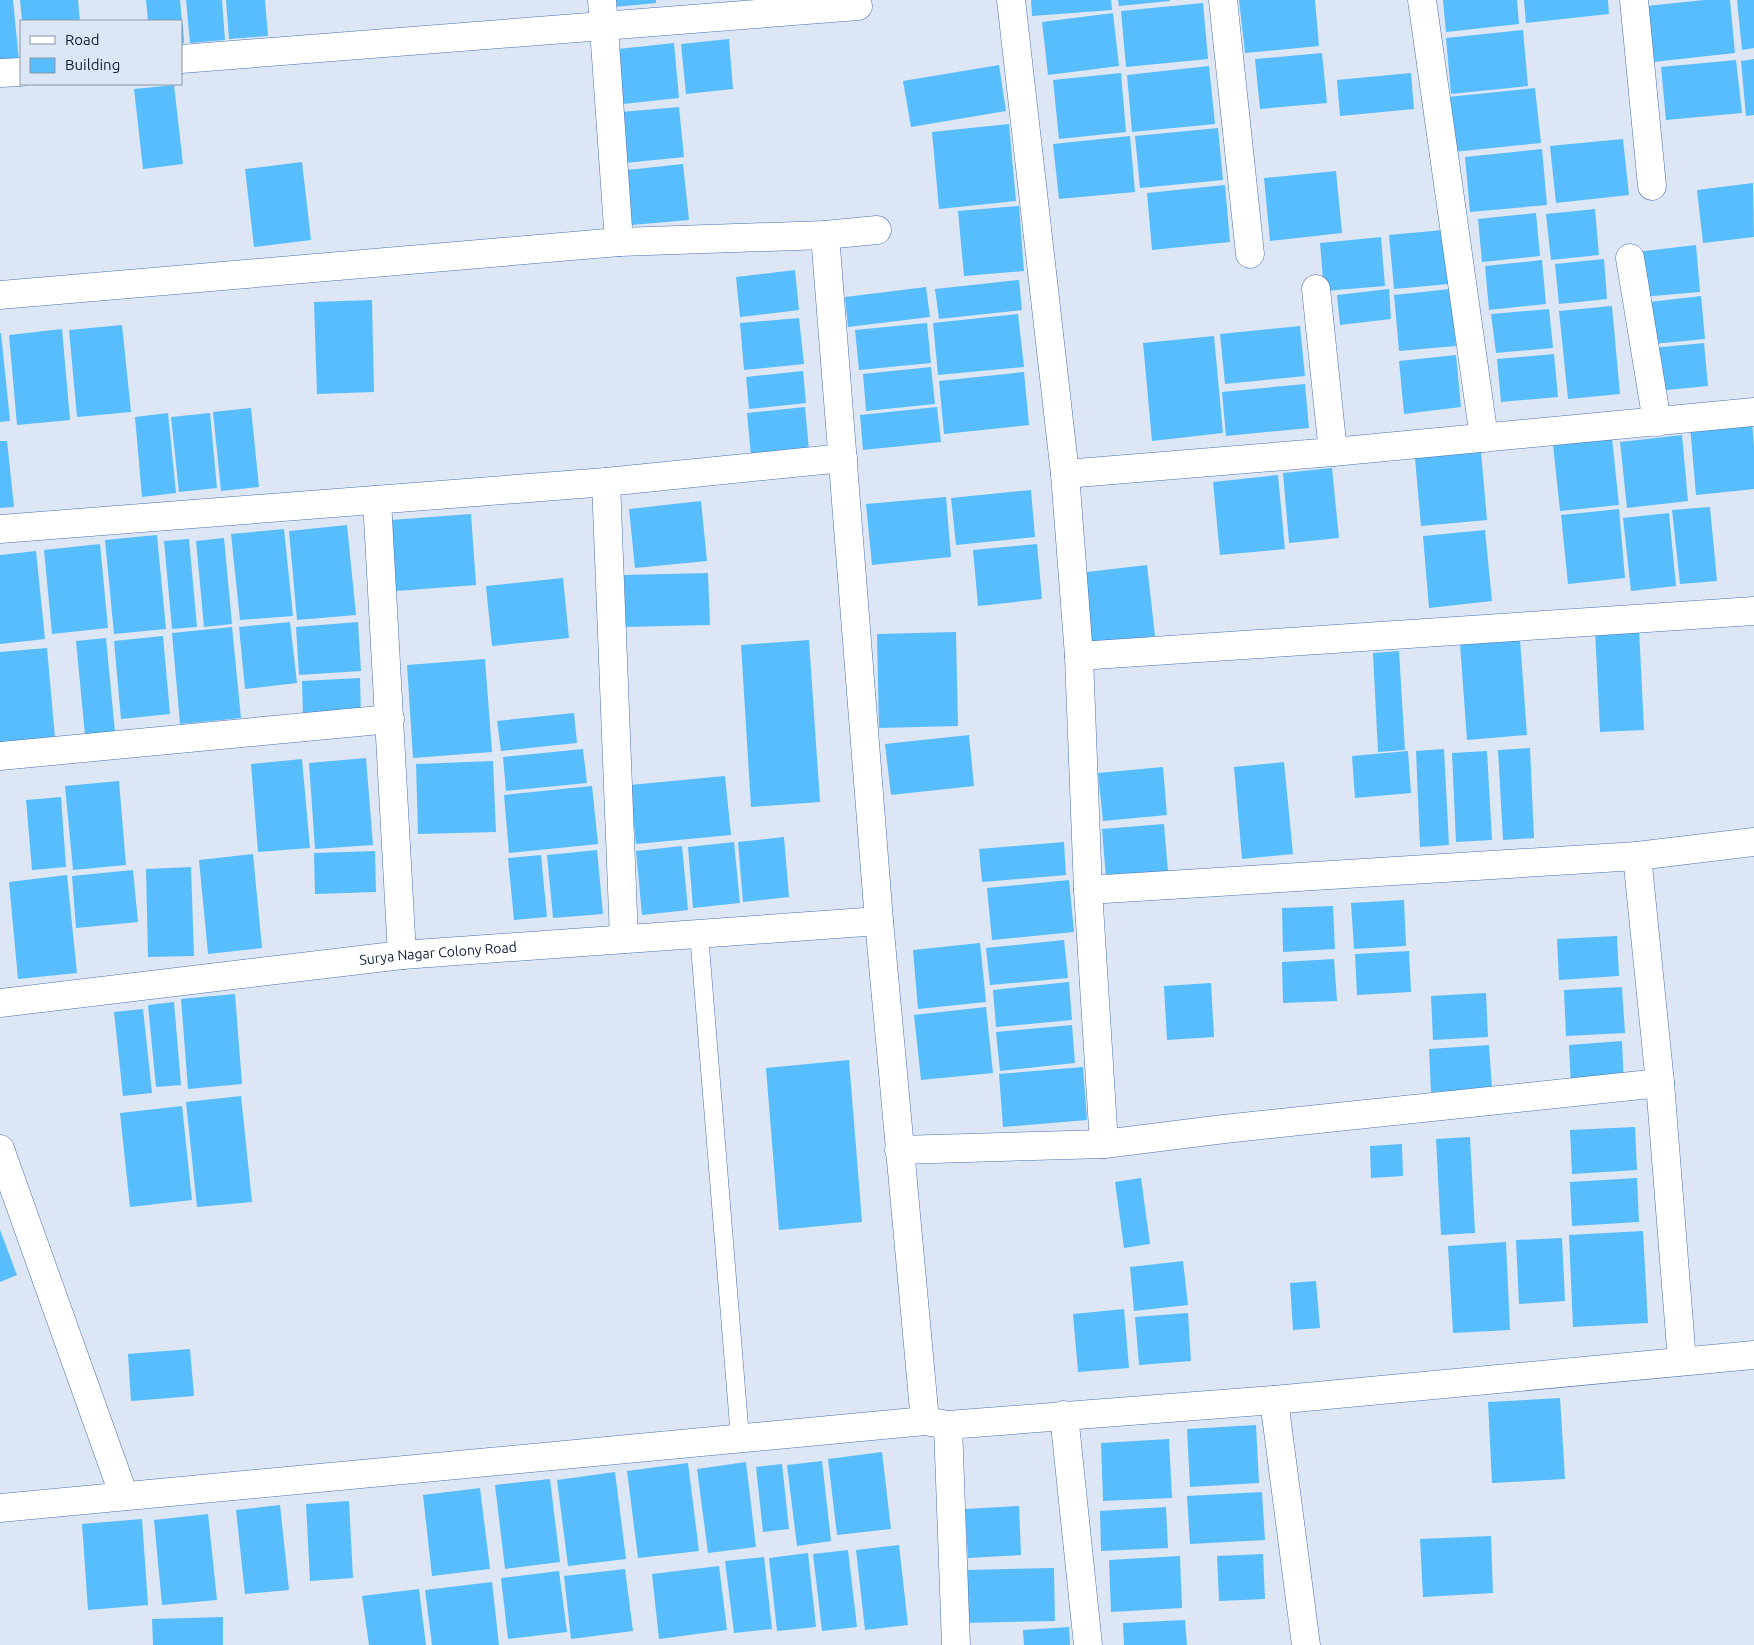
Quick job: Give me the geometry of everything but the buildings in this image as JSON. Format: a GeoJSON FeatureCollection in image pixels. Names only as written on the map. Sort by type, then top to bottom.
{"type":"FeatureCollection","features":[{"type":"Feature","properties":{"kind":"street"},"geometry":{"type":"LineString","coordinates":[[1011,0],[1065,474],[1079,656],[1088,890],[1104,1144]]}},
{"type":"Feature","properties":{"kind":"street"},"geometry":{"type":"LineString","coordinates":[[1223,0],[1250,254]]}},
{"type":"Feature","properties":{"kind":"street"},"geometry":{"type":"LineString","coordinates":[[1422,0],[1484,438]]}},
{"type":"Feature","properties":{"kind":"street"},"geometry":{"type":"LineString","coordinates":[[1634,0],[1652,186]]}},
{"type":"Feature","properties":{"kind":"street"},"geometry":{"type":"LineString","coordinates":[[182,59],[602,13],[858,6]]}},
{"type":"Feature","properties":{"kind":"street"},"geometry":{"type":"LineString","coordinates":[[602,13],[619,242]]}},
{"type":"Feature","properties":{"kind":"street"},"geometry":{"type":"LineString","coordinates":[[0,73],[20,72]]}},
{"type":"Feature","properties":{"kind":"street"},"geometry":{"type":"LineString","coordinates":[[0,295],[619,242],[825,235],[877,230]]}},
{"type":"Feature","properties":{"kind":"street"},"geometry":{"type":"LineString","coordinates":[[825,235],[899,1150],[936,1423],[956,1645]]}},
{"type":"Feature","properties":{"kind":"street"},"geometry":{"type":"LineString","coordinates":[[1630,258],[1657,422]]}},
{"type":"Feature","properties":{"kind":"street"},"geometry":{"type":"LineString","coordinates":[[1316,288],[1333,452]]}},
{"type":"Feature","properties":{"kind":"street"},"geometry":{"type":"LineString","coordinates":[[1065,474],[1333,452],[1754,412]]}},
{"type":"Feature","properties":{"kind":"street"},"geometry":{"type":"LineString","coordinates":[[0,529],[606,482],[843,458]]}},
{"type":"Feature","properties":{"kind":"street"},"geometry":{"type":"LineString","coordinates":[[606,482],[624,939]]}},
{"type":"Feature","properties":{"kind":"street"},"geometry":{"type":"LineString","coordinates":[[377,500],[402,955]]}},
{"type":"Feature","properties":{"kind":"street"},"geometry":{"type":"LineString","coordinates":[[1079,656],[1754,611]]}},
{"type":"Feature","properties":{"kind":"street"},"geometry":{"type":"LineString","coordinates":[[0,756],[390,719]]}},
{"type":"Feature","properties":{"kind":"street"},"geometry":{"type":"LineString","coordinates":[[1088,890],[1637,856],[1754,842]]}},
{"type":"Feature","properties":{"kind":"street"},"geometry":{"type":"LineString","coordinates":[[1637,856],[1660,1083],[1682,1361]]}},
{"type":"Feature","properties":{"kind":"street","name":"Surya Nagar Colony Road"},"geometry":{"type":"LineString","coordinates":[[0,1003],[402,955],[879,921]]}},
{"type":"Feature","properties":{"kind":"street"},"geometry":{"type":"LineString","coordinates":[[899,1150],[1104,1144],[1224,1129],[1660,1083]]}},
{"type":"Feature","properties":{"kind":"street"},"geometry":{"type":"LineString","coordinates":[[0,1149],[124,1496]]}},
{"type":"Feature","properties":{"kind":"street"},"geometry":{"type":"LineString","coordinates":[[0,1508],[740,1438],[1274,1400],[1754,1355]]}},
{"type":"Feature","properties":{"kind":"street"},"geometry":{"type":"LineString","coordinates":[[1274,1400],[1306,1645]]}},
{"type":"Feature","properties":{"kind":"street"},"geometry":{"type":"LineString","coordinates":[[1064,1415],[1088,1645]]}},
{"type":"Feature","properties":{"kind":"lane"},"geometry":{"type":"LineString","coordinates":[[699,934],[740,1438]]}}]}
